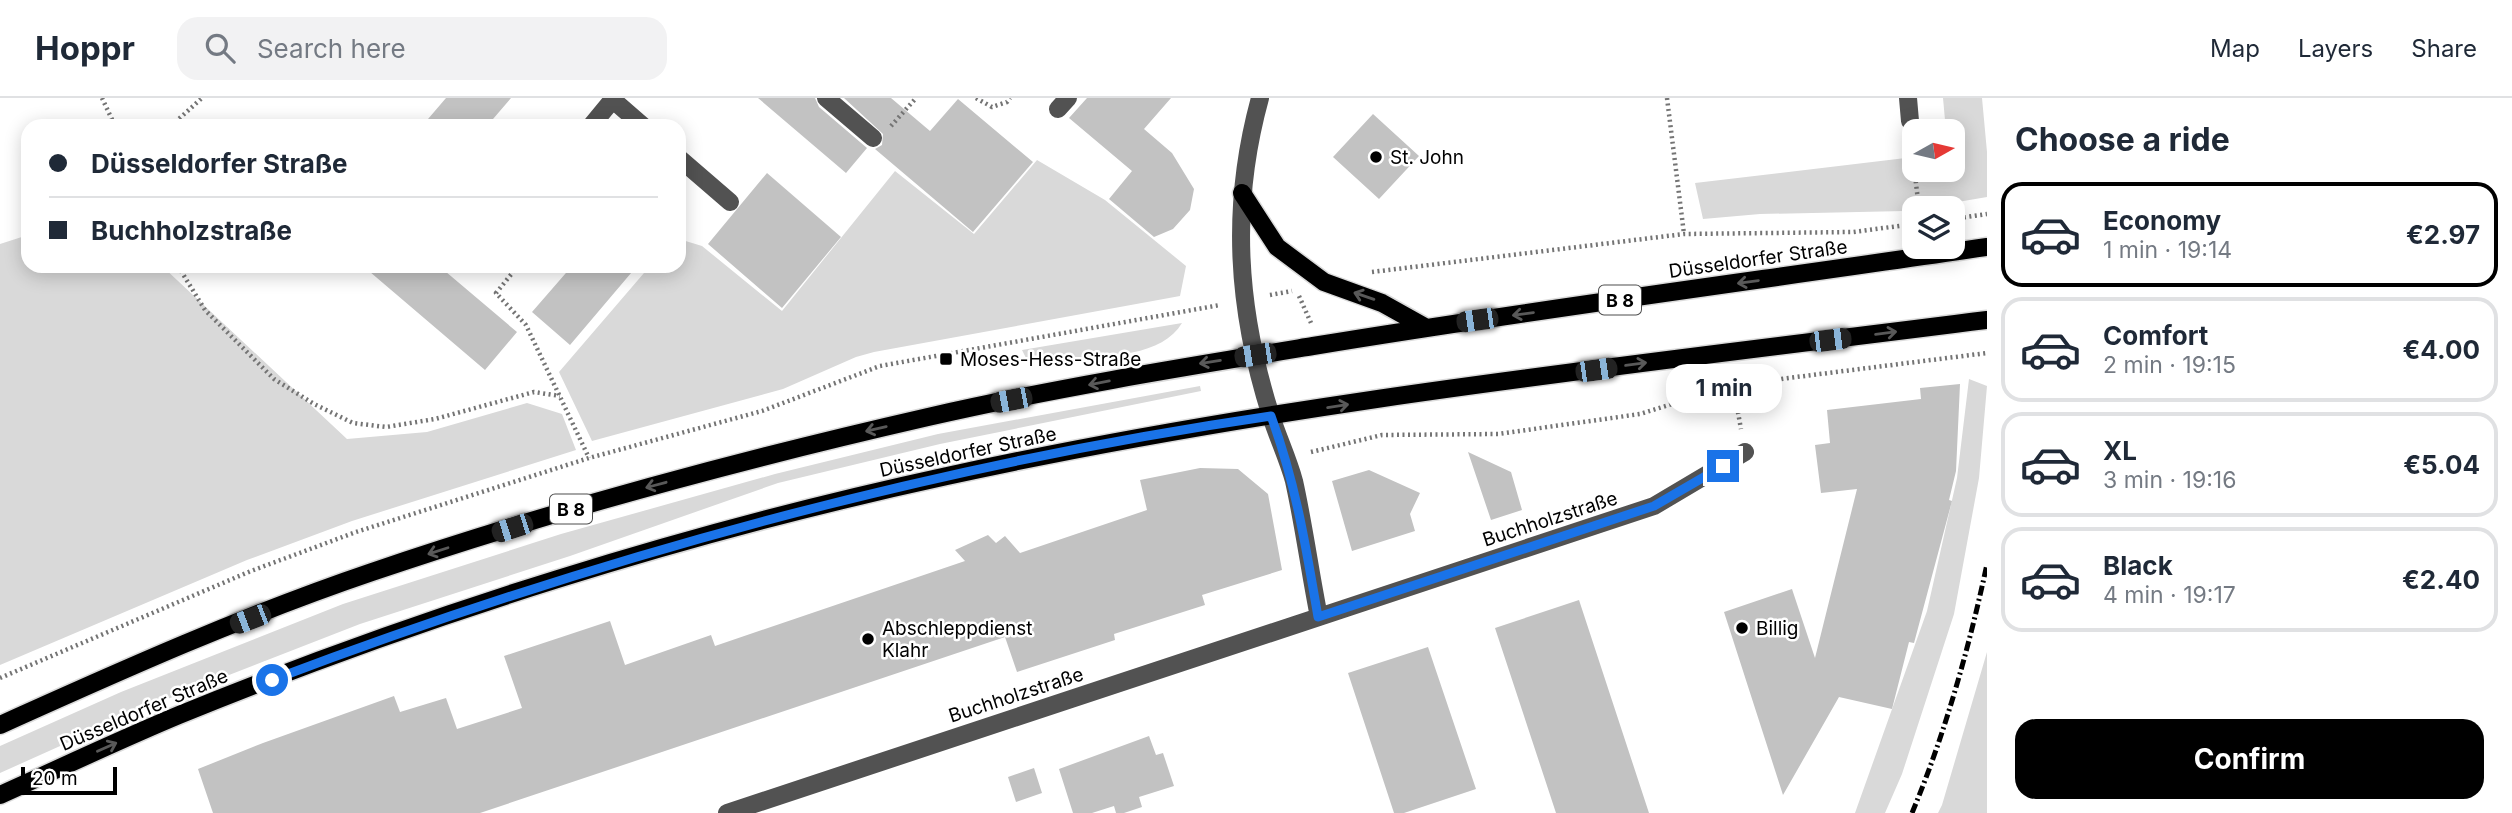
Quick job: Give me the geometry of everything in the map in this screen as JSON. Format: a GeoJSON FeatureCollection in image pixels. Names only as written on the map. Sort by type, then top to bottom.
{"type":"FeatureCollection","features":[{"type":"Feature","properties":{"kind":"main road"},"geometry":{"type":"LineString","coordinates":[[1242,192],[1278,247],[1324,282],[1382,303],[1425,327]]}},
{"type":"Feature","properties":{"kind":"main road","name":"Düsseldorfer Straße"},"geometry":{"type":"LineString","coordinates":[[0,725],[154,656],[369,573],[584,505],[769,454],[934,415],[1166,370],[1425,327],[1987,247]]}},
{"type":"Feature","properties":{"kind":"main road","name":"Düsseldorfer Straße"},"geometry":{"type":"LineString","coordinates":[[0,795],[178,716],[391,635],[602,567],[758,521],[946,476],[1180,430],[1271,416],[1648,363],[1987,320]]}},
{"type":"Feature","properties":{"kind":"street"},"geometry":{"type":"LineString","coordinates":[[826,98],[873,138]]}},
{"type":"Feature","properties":{"kind":"street"},"geometry":{"type":"LineString","coordinates":[[1260,98],[1250,136],[1239,234],[1246,300],[1255,355],[1271,416],[1293,481],[1318,617]]}},
{"type":"Feature","properties":{"kind":"street"},"geometry":{"type":"LineString","coordinates":[[1908,98],[1910,119]]}},
{"type":"Feature","properties":{"kind":"street"},"geometry":{"type":"LineString","coordinates":[[597,119],[613,99],[635,119]]}},
{"type":"Feature","properties":{"kind":"street"},"geometry":{"type":"LineString","coordinates":[[686,164],[730,202]]}},
{"type":"Feature","properties":{"kind":"street","name":"Buchholzstraße"},"geometry":{"type":"LineString","coordinates":[[727,813],[1654,506],[1745,452]]}},
{"type":"Feature","properties":{"kind":"path"},"geometry":{"type":"LineString","coordinates":[[103,98],[112,119]]}},
{"type":"Feature","properties":{"kind":"path"},"geometry":{"type":"LineString","coordinates":[[180,119],[202,98]]}},
{"type":"Feature","properties":{"kind":"path"},"geometry":{"type":"LineString","coordinates":[[873,138],[888,130],[916,98]]}},
{"type":"Feature","properties":{"kind":"path"},"geometry":{"type":"LineString","coordinates":[[976,98],[992,107],[1007,103],[1010,98]]}},
{"type":"Feature","properties":{"kind":"path"},"geometry":{"type":"LineString","coordinates":[[1667,98],[1684,234]]}},
{"type":"Feature","properties":{"kind":"path"},"geometry":{"type":"LineString","coordinates":[[1965,217],[1987,214]]}},
{"type":"Feature","properties":{"kind":"path"},"geometry":{"type":"LineString","coordinates":[[0,678],[251,571],[356,532],[589,458],[762,411],[880,366],[1246,300],[1349,275],[1684,234],[1853,232],[1902,226]]}},
{"type":"Feature","properties":{"kind":"path"},"geometry":{"type":"LineString","coordinates":[[182,273],[205,310],[274,379],[314,404],[353,423],[386,428],[435,419],[534,392],[560,396]]}},
{"type":"Feature","properties":{"kind":"path"},"geometry":{"type":"LineString","coordinates":[[512,273],[496,293],[526,326],[589,458]]}},
{"type":"Feature","properties":{"kind":"path"},"geometry":{"type":"LineString","coordinates":[[1286,458],[1382,435],[1498,434],[1640,414],[1733,385],[1987,353]]}},
{"type":"Feature","properties":{"kind":"path"},"geometry":{"type":"LineString","coordinates":[[1733,385],[1745,452]]}},
{"type":"Feature","properties":{"kind":"shaded area"},"geometry":{"type":"Polygon","coordinates":[[[1943,98],[1982,98],[1987,152],[1987,197],[1965,201],[1965,196],[1902,196],[1902,211],[1760,214],[1703,219],[1695,183],[1902,158],[1902,182],[1965,182],[1965,119],[1945,119],[1943,98]]]}},
{"type":"Feature","properties":{"kind":"shaded area"},"geometry":{"type":"Polygon","coordinates":[[[1037,160],[1105,200],[1186,266],[1180,296],[874,352],[856,357],[783,389],[592,441],[559,372],[644,273],[686,273],[686,241],[702,246],[782,311],[895,171],[974,234],[1037,160]]]}},
{"type":"Feature","properties":{"kind":"shaded area"},"geometry":{"type":"Polygon","coordinates":[[[21,237],[21,273],[169,273],[347,439],[427,432],[527,403],[562,414],[576,450],[352,521],[247,560],[0,665],[0,244],[21,237]]]}},
{"type":"Feature","properties":{"kind":"shaded area"},"geometry":{"type":"Polygon","coordinates":[[[1182,323],[1170,337],[1153,346],[1111,356],[1026,358],[1022,350],[1182,323]]]}},
{"type":"Feature","properties":{"kind":"shaded area"},"geometry":{"type":"Polygon","coordinates":[[[1969,379],[1987,386],[1979,478],[1954,614],[1902,774],[1885,813],[1855,813],[1927,611],[1957,478],[1969,379]]]}},
{"type":"Feature","properties":{"kind":"shaded area"},"geometry":{"type":"Polygon","coordinates":[[[1200,386],[1201,391],[940,444],[778,483],[570,556],[360,624],[147,707],[0,773],[0,746],[121,692],[343,604],[561,534],[775,474],[938,434],[1200,386]]]}},
{"type":"Feature","properties":{"kind":"shaded area"},"geometry":{"type":"Polygon","coordinates":[[[1987,652],[1987,813],[1938,813],[1942,805],[1987,652]]]}},
{"type":"Feature","properties":{"kind":"building"},"geometry":{"type":"Polygon","coordinates":[[[446,98],[511,98],[493,119],[428,119],[446,98]]]}},
{"type":"Feature","properties":{"kind":"building"},"geometry":{"type":"Polygon","coordinates":[[[758,98],[815,98],[819,107],[867,148],[846,173],[758,98]]]}},
{"type":"Feature","properties":{"kind":"building"},"geometry":{"type":"Polygon","coordinates":[[[844,98],[891,98],[930,131],[958,99],[1033,162],[973,232],[875,149],[882,145],[883,134],[844,98]]]}},
{"type":"Feature","properties":{"kind":"building"},"geometry":{"type":"Polygon","coordinates":[[[1087,98],[1171,98],[1144,129],[1172,153],[1194,189],[1190,210],[1173,229],[1154,237],[1109,199],[1132,171],[1069,118],[1087,98]]]}},
{"type":"Feature","properties":{"kind":"building","name":"St. John"},"geometry":{"type":"Polygon","coordinates":[[[1373,114],[1419,156],[1379,199],[1333,157],[1373,114]]]}},
{"type":"Feature","properties":{"kind":"building"},"geometry":{"type":"Polygon","coordinates":[[[767,173],[841,237],[782,308],[708,244],[767,173]]]}},
{"type":"Feature","properties":{"kind":"building"},"geometry":{"type":"Polygon","coordinates":[[[371,273],[447,273],[517,332],[485,370],[371,273]]]}},
{"type":"Feature","properties":{"kind":"building"},"geometry":{"type":"Polygon","coordinates":[[[566,273],[631,273],[570,345],[532,312],[566,273]]]}},
{"type":"Feature","properties":{"kind":"building"},"geometry":{"type":"Polygon","coordinates":[[[1960,384],[1956,471],[1949,500],[1952,501],[1914,643],[1909,642],[1892,709],[1839,697],[1783,795],[1724,612],[1792,589],[1815,658],[1857,489],[1821,493],[1815,445],[1830,443],[1827,410],[1921,399],[1920,388],[1960,384]]]}},
{"type":"Feature","properties":{"kind":"building"},"geometry":{"type":"Polygon","coordinates":[[[1468,452],[1511,472],[1522,510],[1491,520],[1468,452]]]}},
{"type":"Feature","properties":{"kind":"building"},"geometry":{"type":"Polygon","coordinates":[[[1200,468],[1238,469],[1268,494],[1282,570],[1202,595],[1205,605],[1114,634],[1115,640],[1017,672],[1005,637],[480,813],[213,813],[198,769],[394,696],[400,712],[446,698],[457,729],[522,708],[504,656],[610,621],[625,665],[711,635],[715,646],[965,561],[955,550],[988,535],[996,543],[1005,536],[1020,553],[1147,510],[1140,480],[1200,468]]]}},
{"type":"Feature","properties":{"kind":"building"},"geometry":{"type":"Polygon","coordinates":[[[1369,470],[1420,493],[1410,514],[1415,531],[1352,551],[1332,481],[1369,470]]]}},
{"type":"Feature","properties":{"kind":"building"},"geometry":{"type":"Polygon","coordinates":[[[1579,600],[1649,813],[1556,813],[1495,628],[1579,600]]]}},
{"type":"Feature","properties":{"kind":"building"},"geometry":{"type":"Polygon","coordinates":[[[1428,647],[1476,789],[1404,813],[1394,813],[1348,673],[1428,647]]]}},
{"type":"Feature","properties":{"kind":"building"},"geometry":{"type":"Polygon","coordinates":[[[1149,736],[1156,755],[1163,753],[1174,786],[1139,797],[1142,807],[1124,813],[1116,813],[1114,806],[1092,813],[1073,813],[1059,769],[1149,736]]]}},
{"type":"Feature","properties":{"kind":"building"},"geometry":{"type":"Polygon","coordinates":[[[1034,768],[1042,793],[1016,802],[1008,777],[1034,768]]]}},
{"type":"Feature","properties":{"kind":"railway"},"geometry":{"type":"LineString","coordinates":[[1912,813],[1955,690],[1987,564]]}},
{"type":"Feature","properties":{"kind":"place","name":"St. John"},"geometry":{"type":"Point","coordinates":[1376,157]}},
{"type":"Feature","properties":{"kind":"place","name":"Moses-Hess-Straße"},"geometry":{"type":"Point","coordinates":[946,359]}},
{"type":"Feature","properties":{"kind":"place","name":"Billig"},"geometry":{"type":"Point","coordinates":[1742,628]}},
{"type":"Feature","properties":{"kind":"place","name":"Abschleppdienst Klahr"},"geometry":{"type":"Point","coordinates":[868,639]}},
{"type":"Feature","properties":{"kind":"route"},"geometry":{"type":"LineString","coordinates":[[272,680],[391,635],[602,567],[758,521],[946,476],[1180,430],[1271,416],[1293,481],[1318,617],[1654,506],[1723,466]]}}]}
